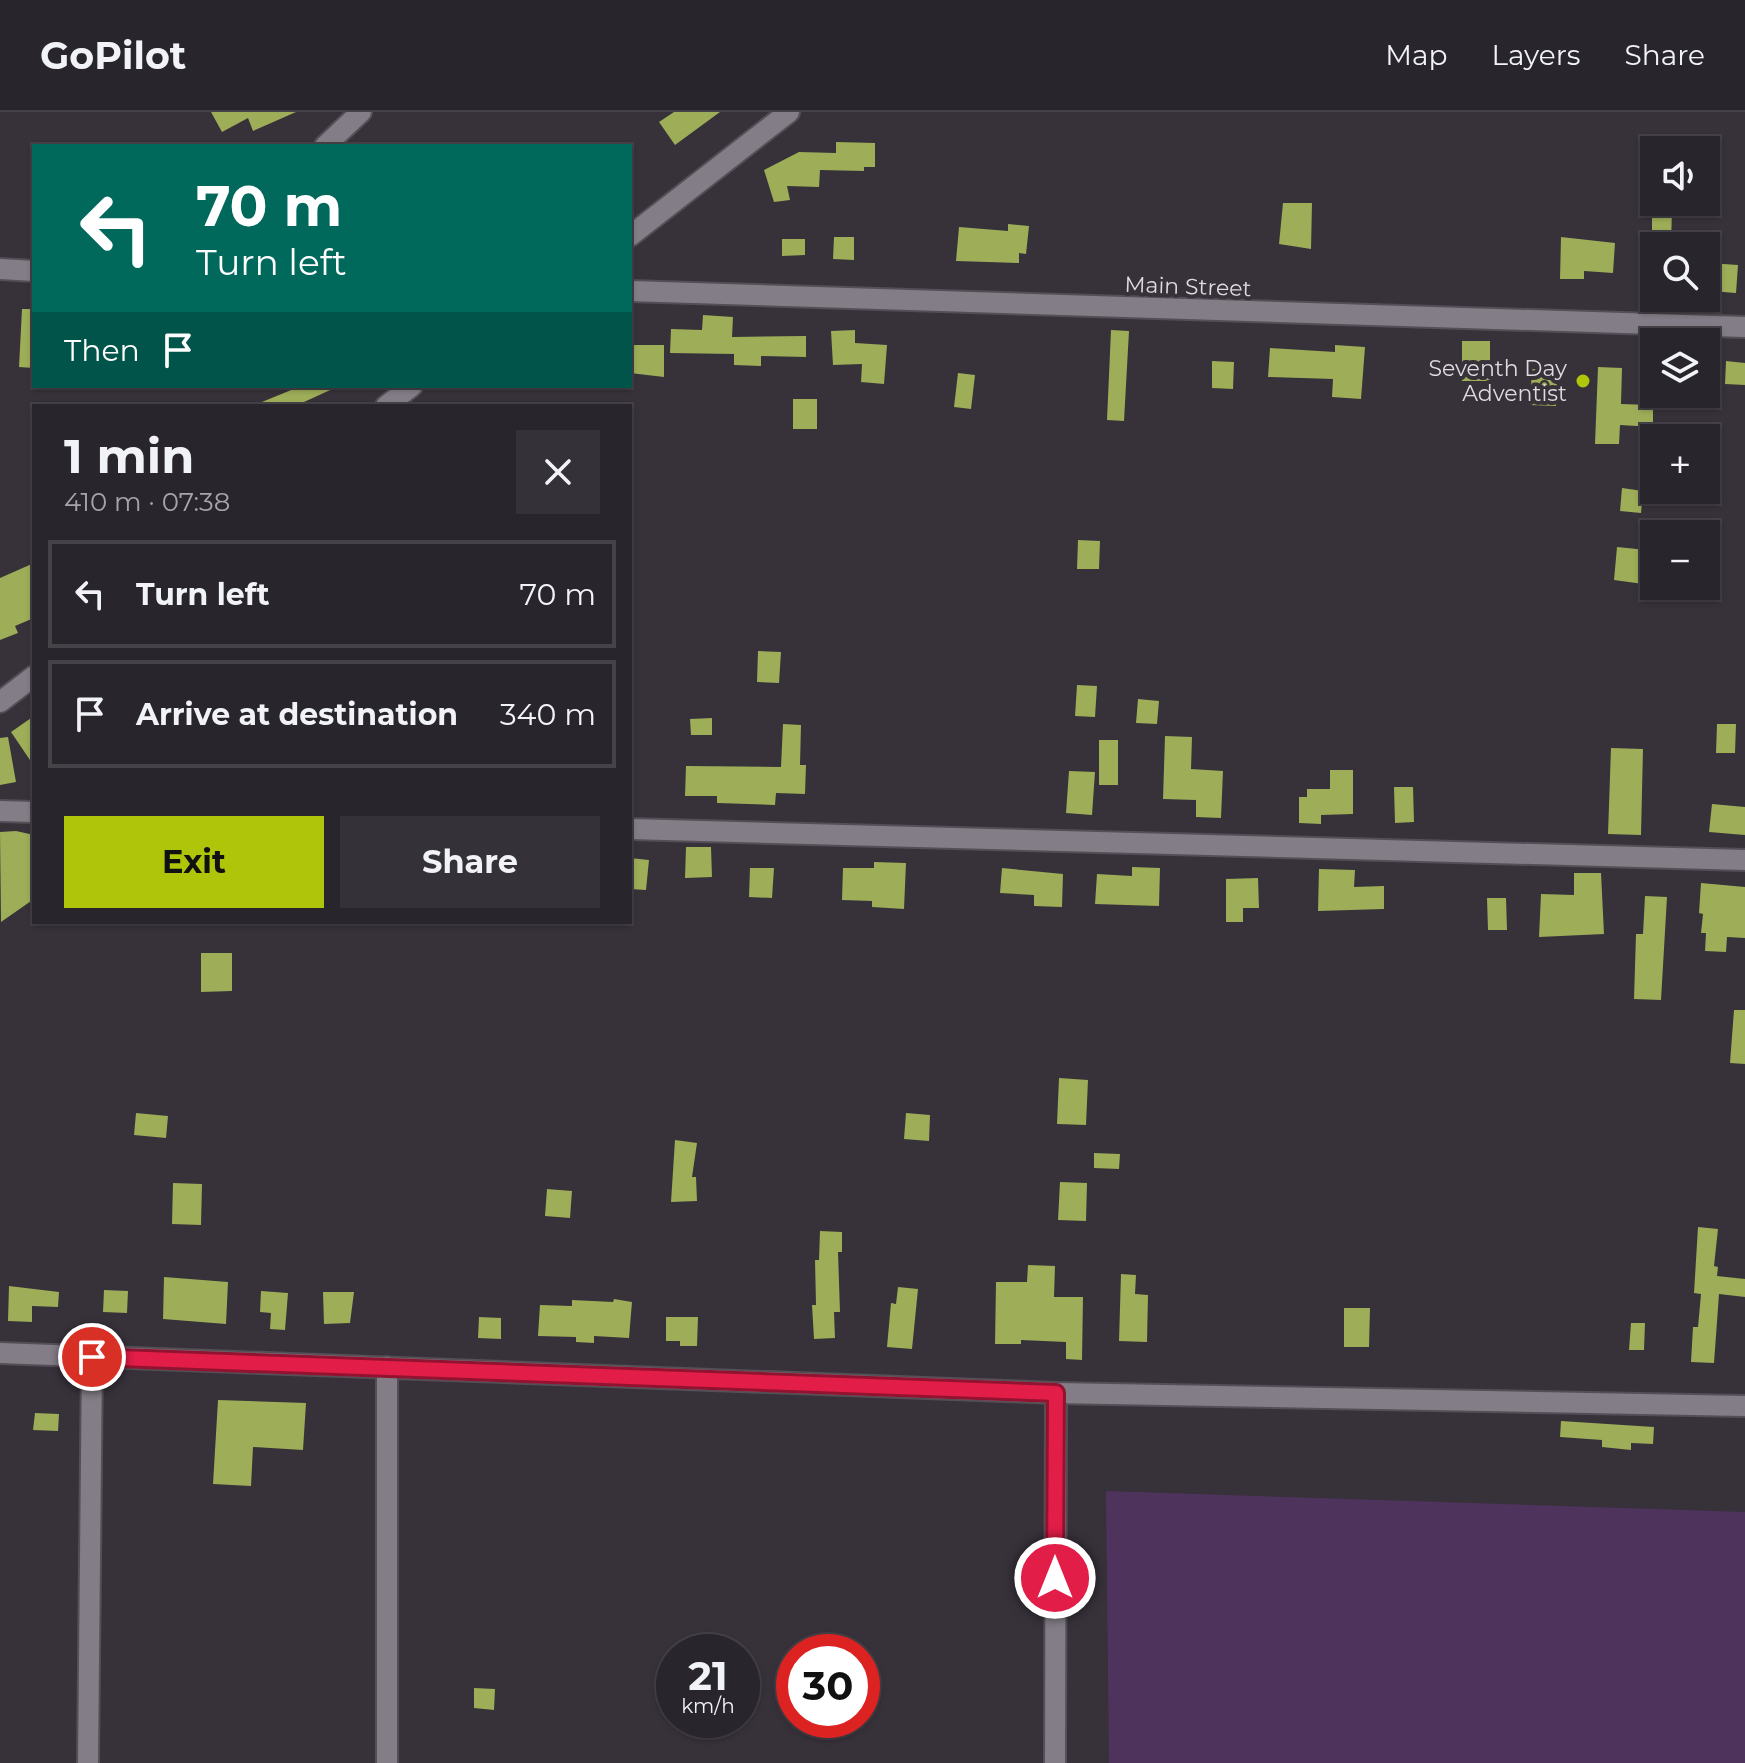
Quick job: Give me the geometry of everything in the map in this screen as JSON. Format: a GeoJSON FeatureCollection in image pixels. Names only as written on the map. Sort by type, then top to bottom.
{"type":"FeatureCollection","features":[{"type":"Feature","properties":{"kind":"street"},"geometry":{"type":"LineString","coordinates":[[327,144],[361,112]]}},
{"type":"Feature","properties":{"kind":"street"},"geometry":{"type":"LineString","coordinates":[[632,234],[789,112]]}},
{"type":"Feature","properties":{"kind":"street"},"geometry":{"type":"LineString","coordinates":[[0,269],[32,271]]}},
{"type":"Feature","properties":{"kind":"street","name":"Main Street"},"geometry":{"type":"LineString","coordinates":[[632,291],[1745,327]]}},
{"type":"Feature","properties":{"kind":"street"},"geometry":{"type":"LineString","coordinates":[[389,404],[409,388]]}},
{"type":"Feature","properties":{"kind":"street"},"geometry":{"type":"LineString","coordinates":[[0,702],[32,678]]}},
{"type":"Feature","properties":{"kind":"street"},"geometry":{"type":"LineString","coordinates":[[0,811],[32,812]]}},
{"type":"Feature","properties":{"kind":"street"},"geometry":{"type":"LineString","coordinates":[[632,829],[1745,860]]}},
{"type":"Feature","properties":{"kind":"street"},"geometry":{"type":"LineString","coordinates":[[0,1353],[1056,1393],[1745,1406]]}},
{"type":"Feature","properties":{"kind":"street"},"geometry":{"type":"LineString","coordinates":[[88,1763],[92,1357]]}},
{"type":"Feature","properties":{"kind":"street"},"geometry":{"type":"LineString","coordinates":[[387,1367],[387,1763]]}},
{"type":"Feature","properties":{"kind":"street"},"geometry":{"type":"LineString","coordinates":[[1055,1763],[1056,1393]]}},
{"type":"Feature","properties":{"kind":"shaded area"},"geometry":{"type":"Polygon","coordinates":[[[1106,1491],[1745,1512],[1745,1763],[1109,1763],[1106,1491]]]}},
{"type":"Feature","properties":{"kind":"building"},"geometry":{"type":"Polygon","coordinates":[[[211,112],[296,112],[253,131],[248,118],[222,132],[211,112]]]}},
{"type":"Feature","properties":{"kind":"building"},"geometry":{"type":"Polygon","coordinates":[[[674,112],[720,112],[675,145],[659,122],[674,112]]]}},
{"type":"Feature","properties":{"kind":"building"},"geometry":{"type":"Polygon","coordinates":[[[836,142],[875,143],[875,167],[864,167],[864,171],[820,170],[819,187],[787,186],[790,200],[774,202],[764,170],[799,152],[836,153],[836,142]]]}},
{"type":"Feature","properties":{"kind":"building"},"geometry":{"type":"Polygon","coordinates":[[[1283,203],[1312,203],[1311,249],[1279,244],[1283,203]]]}},
{"type":"Feature","properties":{"kind":"building"},"geometry":{"type":"Polygon","coordinates":[[[1652,216],[1672,216],[1671,232],[1652,232],[1652,216]]]}},
{"type":"Feature","properties":{"kind":"building"},"geometry":{"type":"Polygon","coordinates":[[[1008,224],[1029,226],[1026,254],[1019,253],[1019,263],[956,261],[959,227],[1008,231],[1008,224]]]}},
{"type":"Feature","properties":{"kind":"building"},"geometry":{"type":"Polygon","coordinates":[[[834,237],[854,237],[854,260],[833,259],[834,237]]]}},
{"type":"Feature","properties":{"kind":"building"},"geometry":{"type":"Polygon","coordinates":[[[1561,237],[1615,243],[1613,273],[1584,271],[1584,279],[1560,279],[1561,237]]]}},
{"type":"Feature","properties":{"kind":"building"},"geometry":{"type":"Polygon","coordinates":[[[782,239],[805,239],[805,255],[782,256],[782,239]]]}},
{"type":"Feature","properties":{"kind":"building"},"geometry":{"type":"Polygon","coordinates":[[[1720,264],[1738,265],[1736,293],[1720,292],[1720,264]]]}},
{"type":"Feature","properties":{"kind":"building"},"geometry":{"type":"Polygon","coordinates":[[[22,309],[32,309],[32,368],[19,367],[22,309]]]}},
{"type":"Feature","properties":{"kind":"building"},"geometry":{"type":"Polygon","coordinates":[[[703,315],[733,317],[732,337],[806,336],[806,357],[761,356],[761,366],[734,365],[734,354],[670,353],[671,329],[702,330],[703,315]]]}},
{"type":"Feature","properties":{"kind":"building"},"geometry":{"type":"Polygon","coordinates":[[[855,330],[855,343],[887,345],[884,384],[861,382],[862,364],[833,365],[831,331],[855,330]]]}},
{"type":"Feature","properties":{"kind":"building"},"geometry":{"type":"Polygon","coordinates":[[[1111,330],[1129,331],[1124,421],[1107,420],[1111,330]]]}},
{"type":"Feature","properties":{"kind":"building"},"geometry":{"type":"Polygon","coordinates":[[[1462,341],[1490,341],[1490,381],[1462,381],[1462,341]]]}},
{"type":"Feature","properties":{"kind":"building"},"geometry":{"type":"Polygon","coordinates":[[[632,345],[664,345],[664,377],[632,373],[632,345]]]}},
{"type":"Feature","properties":{"kind":"building"},"geometry":{"type":"Polygon","coordinates":[[[1335,345],[1365,347],[1361,399],[1332,397],[1333,379],[1268,377],[1270,348],[1335,352],[1335,345]]]}},
{"type":"Feature","properties":{"kind":"building"},"geometry":{"type":"Polygon","coordinates":[[[1212,361],[1234,362],[1233,389],[1212,388],[1212,361]]]}},
{"type":"Feature","properties":{"kind":"building"},"geometry":{"type":"Polygon","coordinates":[[[1726,361],[1745,363],[1745,385],[1725,384],[1726,361]]]}},
{"type":"Feature","properties":{"kind":"building"},"geometry":{"type":"Polygon","coordinates":[[[1598,367],[1622,368],[1621,404],[1653,408],[1653,424],[1620,425],[1619,444],[1595,444],[1598,367]]]}},
{"type":"Feature","properties":{"kind":"building"},"geometry":{"type":"Polygon","coordinates":[[[1532,369],[1558,371],[1556,406],[1530,405],[1532,369]]]}},
{"type":"Feature","properties":{"kind":"building"},"geometry":{"type":"Polygon","coordinates":[[[958,373],[975,375],[971,409],[954,407],[958,373]]]}},
{"type":"Feature","properties":{"kind":"building"},"geometry":{"type":"Polygon","coordinates":[[[296,388],[335,388],[305,404],[257,404],[296,388]]]}},
{"type":"Feature","properties":{"kind":"building"},"geometry":{"type":"Polygon","coordinates":[[[793,399],[817,399],[817,429],[793,429],[793,399]]]}},
{"type":"Feature","properties":{"kind":"building"},"geometry":{"type":"Polygon","coordinates":[[[1664,408],[1718,408],[1718,409],[1664,408]]]}},
{"type":"Feature","properties":{"kind":"building"},"geometry":{"type":"Polygon","coordinates":[[[1622,488],[1640,491],[1641,513],[1620,511],[1622,488]]]}},
{"type":"Feature","properties":{"kind":"building"},"geometry":{"type":"Polygon","coordinates":[[[1078,540],[1100,541],[1099,569],[1077,569],[1078,540]]]}},
{"type":"Feature","properties":{"kind":"building"},"geometry":{"type":"Polygon","coordinates":[[[1617,547],[1640,549],[1640,584],[1614,580],[1617,547]]]}},
{"type":"Feature","properties":{"kind":"building"},"geometry":{"type":"Polygon","coordinates":[[[32,564],[32,619],[15,626],[18,633],[0,640],[0,578],[32,564]]]}},
{"type":"Feature","properties":{"kind":"building"},"geometry":{"type":"Polygon","coordinates":[[[758,651],[781,652],[779,683],[757,682],[758,651]]]}},
{"type":"Feature","properties":{"kind":"building"},"geometry":{"type":"Polygon","coordinates":[[[1077,685],[1097,686],[1095,717],[1075,716],[1077,685]]]}},
{"type":"Feature","properties":{"kind":"building"},"geometry":{"type":"Polygon","coordinates":[[[1138,699],[1159,701],[1157,724],[1136,723],[1138,699]]]}},
{"type":"Feature","properties":{"kind":"building"},"geometry":{"type":"Polygon","coordinates":[[[32,717],[32,763],[11,732],[32,717]]]}},
{"type":"Feature","properties":{"kind":"building"},"geometry":{"type":"Polygon","coordinates":[[[712,718],[712,735],[691,735],[690,719],[712,718]]]}},
{"type":"Feature","properties":{"kind":"building"},"geometry":{"type":"Polygon","coordinates":[[[783,724],[801,725],[800,765],[806,765],[805,794],[776,793],[775,805],[717,803],[717,796],[685,796],[686,766],[781,767],[783,724]]]}},
{"type":"Feature","properties":{"kind":"building"},"geometry":{"type":"Polygon","coordinates":[[[1717,724],[1736,724],[1735,753],[1716,753],[1717,724]]]}},
{"type":"Feature","properties":{"kind":"building"},"geometry":{"type":"Polygon","coordinates":[[[1165,736],[1192,737],[1191,769],[1223,771],[1221,818],[1196,817],[1196,800],[1163,799],[1165,736]]]}},
{"type":"Feature","properties":{"kind":"building"},"geometry":{"type":"Polygon","coordinates":[[[8,737],[16,782],[0,785],[0,738],[8,737]]]}},
{"type":"Feature","properties":{"kind":"building"},"geometry":{"type":"Polygon","coordinates":[[[1099,740],[1118,740],[1118,785],[1099,785],[1099,740]]]}},
{"type":"Feature","properties":{"kind":"building"},"geometry":{"type":"Polygon","coordinates":[[[1611,748],[1643,749],[1641,835],[1608,834],[1611,748]]]}},
{"type":"Feature","properties":{"kind":"building"},"geometry":{"type":"Polygon","coordinates":[[[1330,770],[1353,770],[1353,814],[1321,815],[1321,824],[1299,823],[1299,797],[1307,797],[1307,789],[1330,789],[1330,770]]]}},
{"type":"Feature","properties":{"kind":"building"},"geometry":{"type":"Polygon","coordinates":[[[1069,771],[1095,772],[1092,815],[1066,813],[1069,771]]]}},
{"type":"Feature","properties":{"kind":"building"},"geometry":{"type":"Polygon","coordinates":[[[1394,787],[1413,787],[1414,822],[1395,823],[1394,787]]]}},
{"type":"Feature","properties":{"kind":"building"},"geometry":{"type":"Polygon","coordinates":[[[1712,804],[1745,807],[1745,835],[1709,832],[1712,804]]]}},
{"type":"Feature","properties":{"kind":"building"},"geometry":{"type":"Polygon","coordinates":[[[0,832],[32,835],[32,900],[1,922],[0,832]]]}},
{"type":"Feature","properties":{"kind":"building"},"geometry":{"type":"Polygon","coordinates":[[[686,847],[711,847],[712,877],[685,878],[686,847]]]}},
{"type":"Feature","properties":{"kind":"building"},"geometry":{"type":"Polygon","coordinates":[[[632,858],[649,860],[646,890],[632,889],[632,858]]]}},
{"type":"Feature","properties":{"kind":"building"},"geometry":{"type":"Polygon","coordinates":[[[874,862],[906,863],[904,909],[872,907],[872,901],[842,900],[843,868],[874,868],[874,862]]]}},
{"type":"Feature","properties":{"kind":"building"},"geometry":{"type":"Polygon","coordinates":[[[1132,867],[1160,868],[1159,906],[1095,904],[1097,874],[1132,876],[1132,867]]]}},
{"type":"Feature","properties":{"kind":"building"},"geometry":{"type":"Polygon","coordinates":[[[750,868],[774,868],[772,898],[749,897],[750,868]]]}},
{"type":"Feature","properties":{"kind":"building"},"geometry":{"type":"Polygon","coordinates":[[[1002,868],[1063,874],[1062,907],[1034,906],[1034,895],[1000,893],[1002,868]]]}},
{"type":"Feature","properties":{"kind":"building"},"geometry":{"type":"Polygon","coordinates":[[[1319,869],[1355,870],[1354,887],[1384,886],[1384,909],[1318,911],[1319,869]]]}},
{"type":"Feature","properties":{"kind":"building"},"geometry":{"type":"Polygon","coordinates":[[[1574,873],[1601,873],[1604,934],[1539,937],[1541,894],[1574,895],[1574,873]]]}},
{"type":"Feature","properties":{"kind":"building"},"geometry":{"type":"Polygon","coordinates":[[[1258,878],[1259,908],[1243,908],[1243,922],[1226,922],[1226,879],[1258,878]]]}},
{"type":"Feature","properties":{"kind":"building"},"geometry":{"type":"Polygon","coordinates":[[[1701,883],[1745,887],[1745,938],[1727,937],[1726,952],[1705,951],[1706,933],[1701,933],[1703,914],[1699,913],[1701,883]]]}},
{"type":"Feature","properties":{"kind":"building"},"geometry":{"type":"Polygon","coordinates":[[[1645,896],[1667,897],[1661,1000],[1634,999],[1636,934],[1643,934],[1645,896]]]}},
{"type":"Feature","properties":{"kind":"building"},"geometry":{"type":"Polygon","coordinates":[[[1487,898],[1506,898],[1507,930],[1488,930],[1487,898]]]}},
{"type":"Feature","properties":{"kind":"building"},"geometry":{"type":"Polygon","coordinates":[[[201,953],[232,953],[232,991],[201,992],[201,953]]]}},
{"type":"Feature","properties":{"kind":"building"},"geometry":{"type":"Polygon","coordinates":[[[1734,1010],[1745,1010],[1745,1064],[1730,1063],[1734,1010]]]}},
{"type":"Feature","properties":{"kind":"building"},"geometry":{"type":"Polygon","coordinates":[[[1059,1078],[1088,1080],[1086,1125],[1057,1124],[1059,1078]]]}},
{"type":"Feature","properties":{"kind":"building"},"geometry":{"type":"Polygon","coordinates":[[[136,1113],[168,1116],[166,1138],[134,1135],[136,1113]]]}},
{"type":"Feature","properties":{"kind":"building"},"geometry":{"type":"Polygon","coordinates":[[[906,1113],[930,1115],[929,1141],[904,1139],[906,1113]]]}},
{"type":"Feature","properties":{"kind":"building"},"geometry":{"type":"Polygon","coordinates":[[[675,1140],[697,1143],[692,1177],[696,1177],[697,1201],[671,1202],[675,1140]]]}},
{"type":"Feature","properties":{"kind":"building"},"geometry":{"type":"Polygon","coordinates":[[[1094,1153],[1120,1154],[1119,1169],[1094,1168],[1094,1153]]]}},
{"type":"Feature","properties":{"kind":"building"},"geometry":{"type":"Polygon","coordinates":[[[1060,1182],[1087,1183],[1086,1221],[1058,1220],[1060,1182]]]}},
{"type":"Feature","properties":{"kind":"building"},"geometry":{"type":"Polygon","coordinates":[[[173,1183],[202,1184],[201,1225],[172,1224],[173,1183]]]}},
{"type":"Feature","properties":{"kind":"building"},"geometry":{"type":"Polygon","coordinates":[[[547,1189],[572,1191],[570,1218],[545,1216],[547,1189]]]}},
{"type":"Feature","properties":{"kind":"building"},"geometry":{"type":"Polygon","coordinates":[[[1698,1227],[1718,1229],[1714,1266],[1718,1267],[1717,1276],[1745,1279],[1745,1297],[1719,1294],[1714,1363],[1691,1362],[1693,1327],[1698,1327],[1701,1294],[1694,1293],[1698,1227]]]}},
{"type":"Feature","properties":{"kind":"building"},"geometry":{"type":"Polygon","coordinates":[[[820,1231],[842,1232],[842,1252],[838,1252],[840,1312],[834,1312],[835,1338],[814,1339],[812,1305],[816,1305],[815,1260],[819,1260],[820,1231]]]}},
{"type":"Feature","properties":{"kind":"building"},"geometry":{"type":"Polygon","coordinates":[[[1028,1265],[1055,1266],[1054,1297],[1083,1297],[1082,1360],[1066,1359],[1066,1342],[1021,1340],[1021,1344],[995,1344],[996,1282],[1027,1282],[1028,1265]]]}},
{"type":"Feature","properties":{"kind":"building"},"geometry":{"type":"Polygon","coordinates":[[[1121,1274],[1136,1275],[1135,1294],[1148,1295],[1147,1342],[1119,1341],[1121,1274]]]}},
{"type":"Feature","properties":{"kind":"building"},"geometry":{"type":"Polygon","coordinates":[[[164,1277],[228,1282],[226,1324],[163,1319],[164,1277]]]}},
{"type":"Feature","properties":{"kind":"building"},"geometry":{"type":"Polygon","coordinates":[[[9,1286],[59,1292],[58,1307],[32,1306],[32,1322],[8,1321],[9,1286]]]}},
{"type":"Feature","properties":{"kind":"building"},"geometry":{"type":"Polygon","coordinates":[[[898,1287],[918,1289],[912,1349],[887,1347],[891,1303],[896,1304],[898,1287]]]}},
{"type":"Feature","properties":{"kind":"building"},"geometry":{"type":"Polygon","coordinates":[[[104,1290],[128,1291],[127,1313],[103,1312],[104,1290]]]}},
{"type":"Feature","properties":{"kind":"building"},"geometry":{"type":"Polygon","coordinates":[[[261,1291],[288,1293],[285,1330],[270,1329],[271,1313],[260,1312],[261,1291]]]}},
{"type":"Feature","properties":{"kind":"building"},"geometry":{"type":"Polygon","coordinates":[[[323,1292],[354,1292],[350,1323],[324,1324],[323,1292]]]}},
{"type":"Feature","properties":{"kind":"building"},"geometry":{"type":"Polygon","coordinates":[[[614,1299],[632,1302],[629,1338],[594,1336],[594,1343],[576,1342],[576,1337],[538,1336],[540,1305],[572,1306],[572,1300],[613,1302],[614,1299]]]}},
{"type":"Feature","properties":{"kind":"building"},"geometry":{"type":"Polygon","coordinates":[[[1344,1308],[1370,1308],[1369,1347],[1344,1347],[1344,1308]]]}},
{"type":"Feature","properties":{"kind":"building"},"geometry":{"type":"Polygon","coordinates":[[[479,1317],[501,1318],[501,1339],[478,1338],[479,1317]]]}},
{"type":"Feature","properties":{"kind":"building"},"geometry":{"type":"Polygon","coordinates":[[[666,1317],[698,1317],[697,1346],[680,1346],[680,1341],[666,1341],[666,1317]]]}},
{"type":"Feature","properties":{"kind":"building"},"geometry":{"type":"Polygon","coordinates":[[[1631,1323],[1645,1323],[1644,1350],[1629,1350],[1631,1323]]]}},
{"type":"Feature","properties":{"kind":"building"},"geometry":{"type":"Polygon","coordinates":[[[218,1400],[306,1403],[303,1450],[253,1447],[251,1486],[213,1484],[218,1400]]]}},
{"type":"Feature","properties":{"kind":"building"},"geometry":{"type":"Polygon","coordinates":[[[35,1413],[59,1414],[58,1431],[33,1430],[35,1413]]]}},
{"type":"Feature","properties":{"kind":"building"},"geometry":{"type":"Polygon","coordinates":[[[1561,1421],[1654,1427],[1653,1444],[1631,1443],[1631,1450],[1602,1447],[1602,1440],[1560,1437],[1561,1421]]]}},
{"type":"Feature","properties":{"kind":"building"},"geometry":{"type":"Polygon","coordinates":[[[474,1688],[495,1689],[494,1710],[474,1708],[474,1688]]]}},
{"type":"Feature","properties":{"kind":"place","name":"Seventh Day Adventist"},"geometry":{"type":"Point","coordinates":[1583,381]}},
{"type":"Feature","properties":{"kind":"route"},"geometry":{"type":"LineString","coordinates":[[92,1357],[1056,1393],[1055,1578]]}}]}
